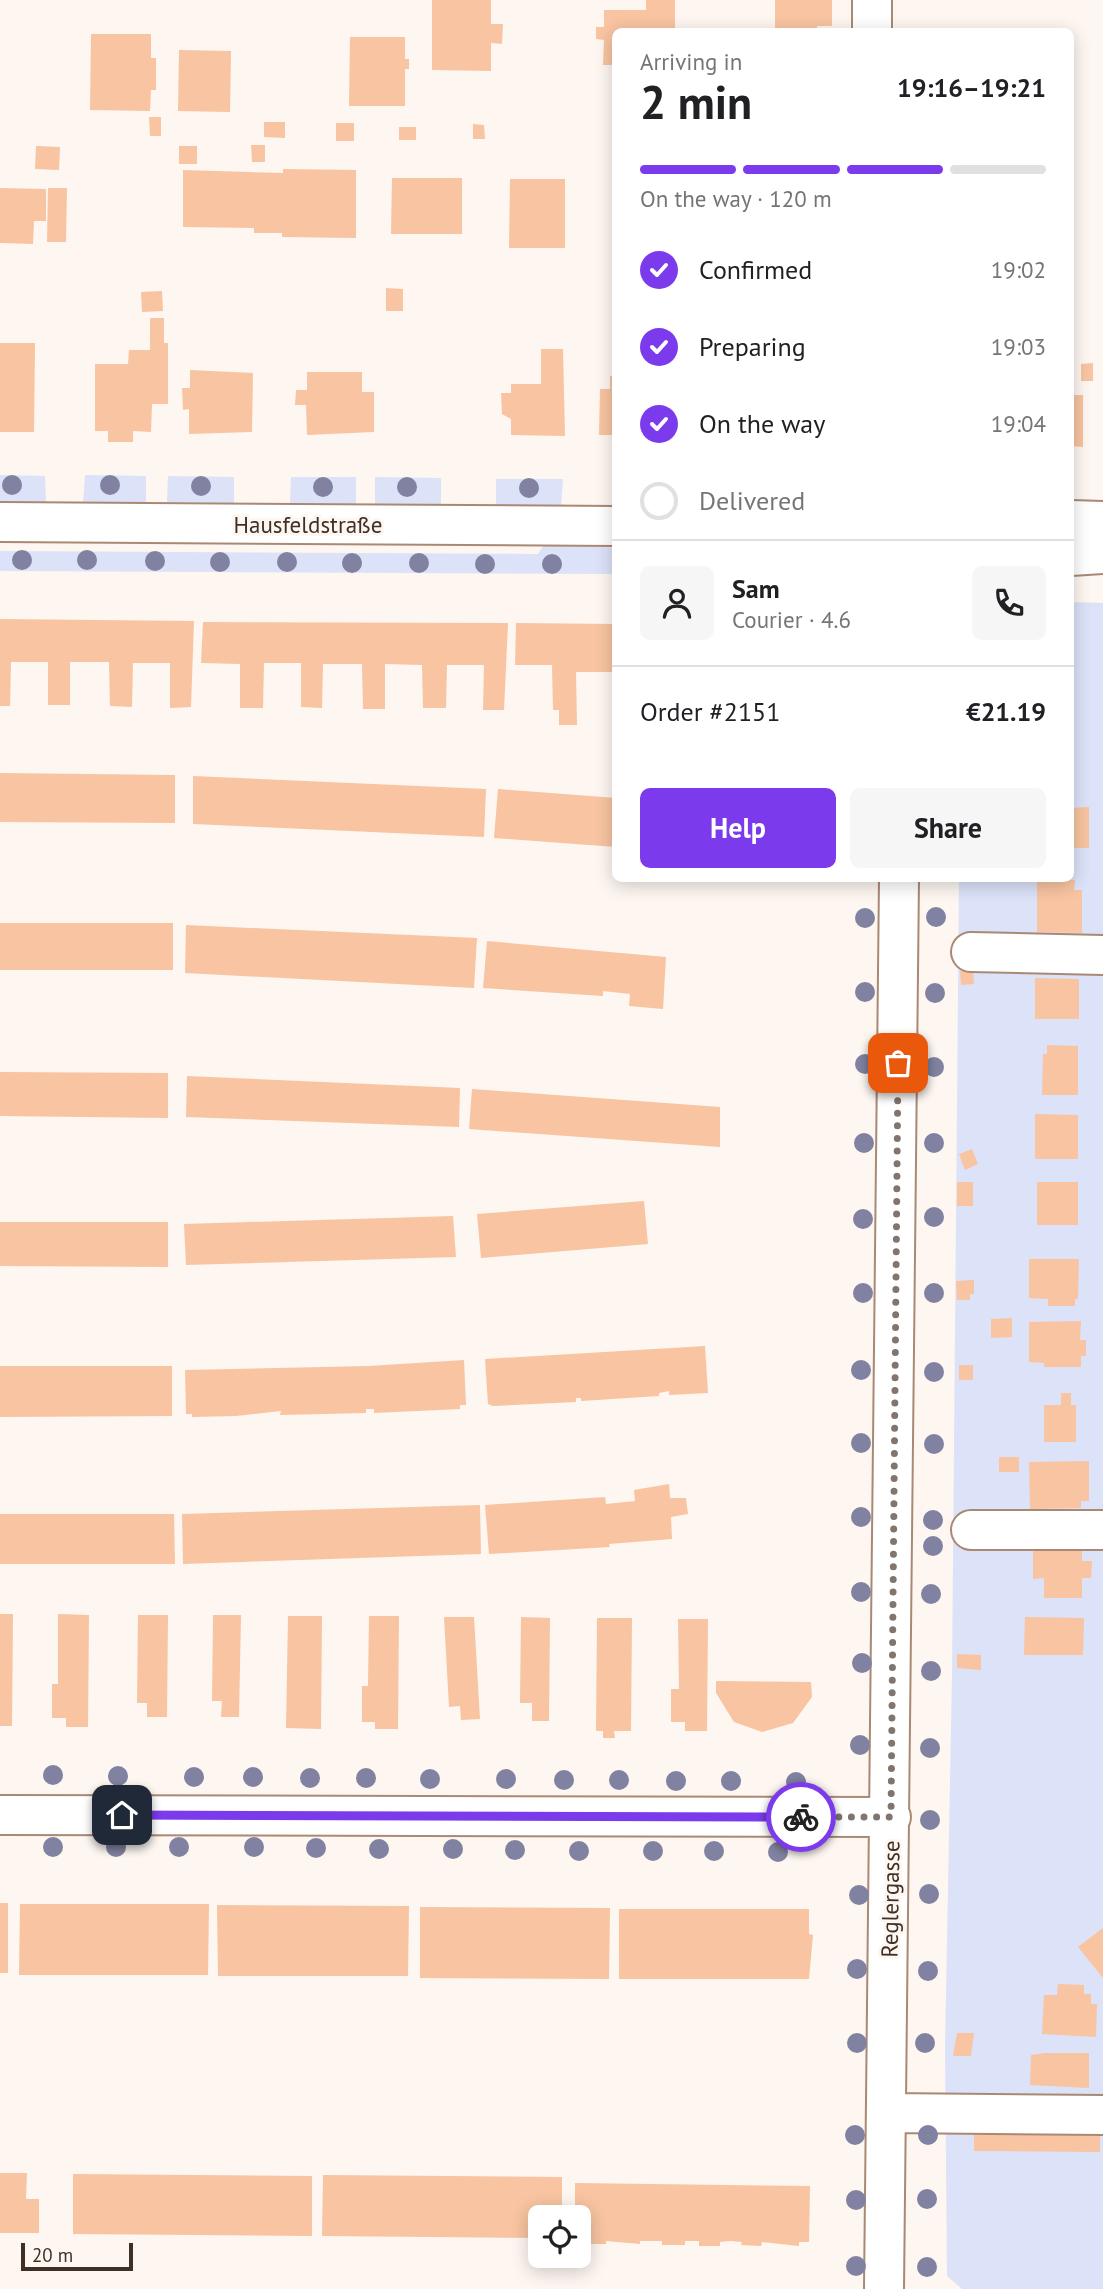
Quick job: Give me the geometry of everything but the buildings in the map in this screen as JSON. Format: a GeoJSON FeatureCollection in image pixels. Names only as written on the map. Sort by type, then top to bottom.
{"type":"FeatureCollection","features":[{"type":"Feature","properties":{"kind":"street"},"geometry":{"type":"LineString","coordinates":[[872,0],[872,28]]}},
{"type":"Feature","properties":{"kind":"street"},"geometry":{"type":"LineString","coordinates":[[1074,520],[1103,521]]}},
{"type":"Feature","properties":{"kind":"street","name":"Hausfeldstraße"},"geometry":{"type":"LineString","coordinates":[[0,522],[612,526]]}},
{"type":"Feature","properties":{"kind":"street"},"geometry":{"type":"LineString","coordinates":[[1074,555],[1103,554]]}},
{"type":"Feature","properties":{"kind":"street","name":"Reglergasse"},"geometry":{"type":"LineString","coordinates":[[884,2289],[888,2113],[899,882]]}},
{"type":"Feature","properties":{"kind":"street"},"geometry":{"type":"LineString","coordinates":[[971,952],[1103,955]]}},
{"type":"Feature","properties":{"kind":"street"},"geometry":{"type":"LineString","coordinates":[[971,1530],[1103,1530]]}},
{"type":"Feature","properties":{"kind":"street"},"geometry":{"type":"LineString","coordinates":[[0,1815],[891,1817]]}},
{"type":"Feature","properties":{"kind":"street"},"geometry":{"type":"LineString","coordinates":[[888,2113],[1103,2115]]}},
{"type":"Feature","properties":{"kind":"shaded area"},"geometry":{"type":"Polygon","coordinates":[[[0,475],[45,476],[46,502],[0,503],[0,475]]]}},
{"type":"Feature","properties":{"kind":"shaded area"},"geometry":{"type":"Polygon","coordinates":[[[85,475],[146,476],[146,503],[83,503],[85,475]]]}},
{"type":"Feature","properties":{"kind":"shaded area"},"geometry":{"type":"Polygon","coordinates":[[[168,476],[234,477],[234,503],[167,502],[168,476]]]}},
{"type":"Feature","properties":{"kind":"shaded area"},"geometry":{"type":"Polygon","coordinates":[[[291,477],[356,477],[356,505],[290,505],[291,477]]]}},
{"type":"Feature","properties":{"kind":"shaded area"},"geometry":{"type":"Polygon","coordinates":[[[375,477],[441,478],[441,506],[375,504],[375,477]]]}},
{"type":"Feature","properties":{"kind":"shaded area"},"geometry":{"type":"Polygon","coordinates":[[[496,479],[563,479],[561,506],[496,505],[496,479]]]}},
{"type":"Feature","properties":{"kind":"shaded area"},"geometry":{"type":"Polygon","coordinates":[[[545,543],[612,548],[612,574],[0,571],[0,551],[538,554],[545,543]]]}},
{"type":"Feature","properties":{"kind":"shaded area"},"geometry":{"type":"Polygon","coordinates":[[[1074,602],[1103,603],[1103,2289],[962,2289],[947,2276],[945,2048],[952,1675],[959,882],[1074,882],[1074,602]]]}},
{"type":"Feature","properties":{"kind":"way so far"},"geometry":{"type":"LineString","coordinates":[[801,1817],[891,1817],[898,1063]]}},
{"type":"Feature","properties":{"kind":"route"},"geometry":{"type":"LineString","coordinates":[[122,1815],[801,1817]]}}]}
